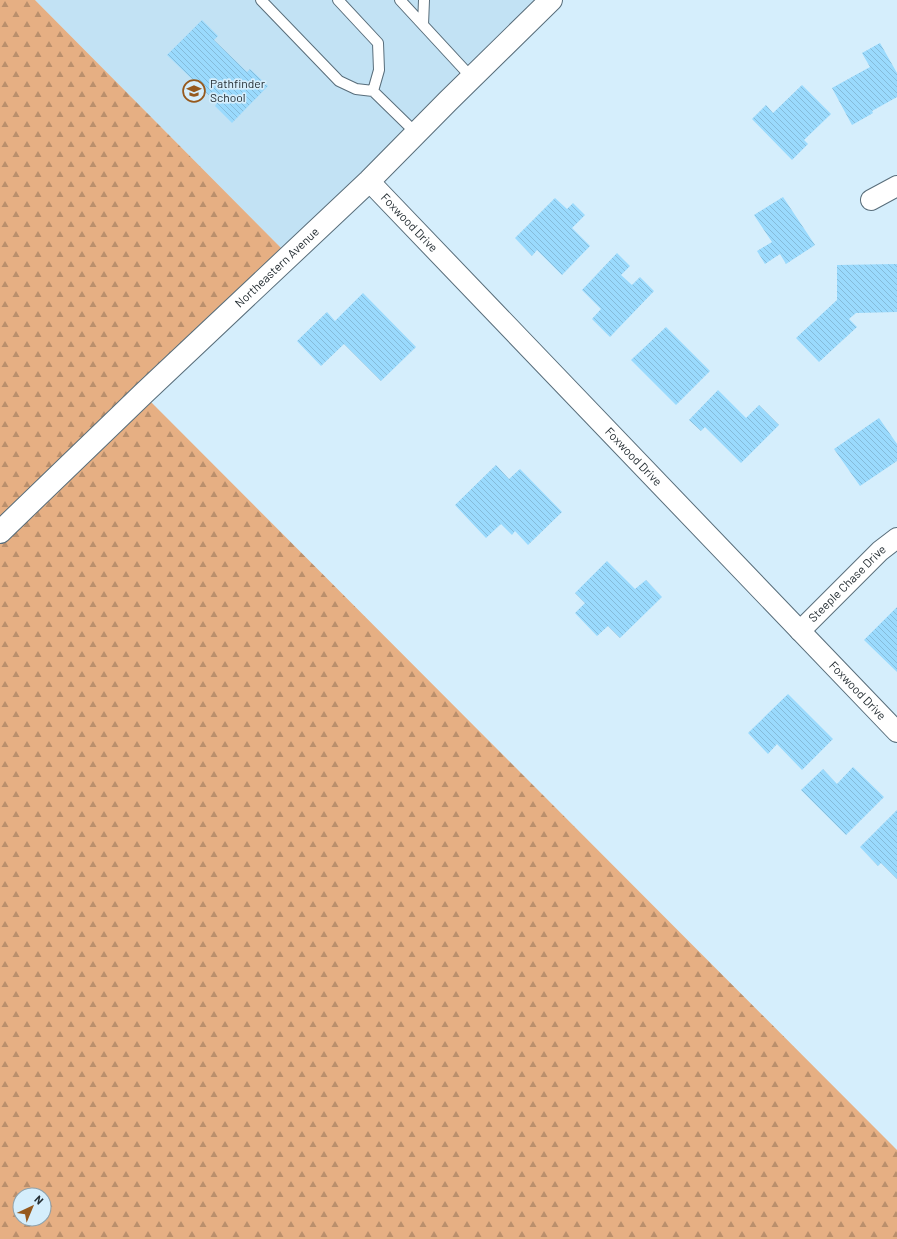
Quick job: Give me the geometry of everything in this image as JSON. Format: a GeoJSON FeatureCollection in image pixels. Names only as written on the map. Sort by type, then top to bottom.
{"type":"FeatureCollection","features":[{"type":"Feature","properties":{"kind":"street","name":"Northeastern Avenue"},"geometry":{"type":"LineString","coordinates":[[0,532],[143,394],[369,181],[552,0]]}},
{"type":"Feature","properties":{"kind":"street","name":"Foxwood Drive"},"geometry":{"type":"LineString","coordinates":[[369,181],[897,732]]}},
{"type":"Feature","properties":{"kind":"street"},"geometry":{"type":"LineString","coordinates":[[871,200],[897,186]]}},
{"type":"Feature","properties":{"kind":"street","name":"Steeple Chase Drive"},"geometry":{"type":"LineString","coordinates":[[800,631],[880,551],[897,538]]}},
{"type":"Feature","properties":{"kind":"lane"},"geometry":{"type":"LineString","coordinates":[[261,0],[339,81],[356,89],[373,91],[416,133]]}},
{"type":"Feature","properties":{"kind":"lane"},"geometry":{"type":"LineString","coordinates":[[338,0],[378,44],[379,70],[373,91]]}},
{"type":"Feature","properties":{"kind":"lane"},"geometry":{"type":"LineString","coordinates":[[400,0],[472,78]]}},
{"type":"Feature","properties":{"kind":"lane"},"geometry":{"type":"LineString","coordinates":[[423,25],[424,0]]}},
{"type":"Feature","properties":{"kind":"shaded area"},"geometry":{"type":"Polygon","coordinates":[[[35,0],[551,0],[289,256],[35,0]]]}},
{"type":"Feature","properties":{"kind":"green space"},"geometry":{"type":"Polygon","coordinates":[[[0,0],[35,0],[289,256],[143,394],[897,1150],[897,1239],[0,1239],[0,0]]]}},
{"type":"Feature","properties":{"kind":"building"},"geometry":{"type":"Polygon","coordinates":[[[202,20],[218,36],[214,40],[247,72],[250,69],[268,86],[232,123],[215,106],[217,103],[167,55],[202,20]]]}},
{"type":"Feature","properties":{"kind":"building"},"geometry":{"type":"Polygon","coordinates":[[[880,43],[897,73],[897,97],[872,111],[873,113],[852,125],[832,88],[870,67],[862,53],[880,43]]]}},
{"type":"Feature","properties":{"kind":"building"},"geometry":{"type":"Polygon","coordinates":[[[802,85],[831,114],[804,140],[808,144],[792,160],[752,119],[766,105],[773,113],[802,85]]]}},
{"type":"Feature","properties":{"kind":"building"},"geometry":{"type":"Polygon","coordinates":[[[783,197],[815,245],[786,264],[780,254],[765,264],[757,251],[772,242],[754,215],[783,197]]]}},
{"type":"Feature","properties":{"kind":"building"},"geometry":{"type":"Polygon","coordinates":[[[555,198],[567,209],[573,203],[585,215],[572,228],[590,246],[562,275],[537,250],[532,256],[515,238],[555,198]]]}},
{"type":"Feature","properties":{"kind":"building"},"geometry":{"type":"Polygon","coordinates":[[[617,253],[630,266],[621,275],[632,285],[640,277],[654,291],[610,337],[592,319],[601,309],[582,290],[617,253]]]}},
{"type":"Feature","properties":{"kind":"building"},"geometry":{"type":"Polygon","coordinates":[[[897,264],[897,312],[856,313],[849,319],[857,327],[819,362],[796,338],[837,300],[837,265],[897,264]]]}},
{"type":"Feature","properties":{"kind":"building"},"geometry":{"type":"Polygon","coordinates":[[[363,293],[416,347],[381,381],[344,344],[321,366],[297,341],[327,312],[335,321],[363,293]]]}},
{"type":"Feature","properties":{"kind":"building"},"geometry":{"type":"Polygon","coordinates":[[[666,327],[710,371],[676,405],[631,360],[666,327]]]}},
{"type":"Feature","properties":{"kind":"building"},"geometry":{"type":"Polygon","coordinates":[[[718,390],[746,418],[759,405],[779,425],[741,463],[705,427],[701,431],[689,420],[718,390]]]}},
{"type":"Feature","properties":{"kind":"building"},"geometry":{"type":"Polygon","coordinates":[[[879,418],[897,444],[897,461],[860,486],[834,449],[879,418]]]}},
{"type":"Feature","properties":{"kind":"building"},"geometry":{"type":"Polygon","coordinates":[[[496,465],[509,479],[520,469],[562,512],[528,545],[515,531],[512,535],[501,524],[486,538],[455,505],[496,465]]]}},
{"type":"Feature","properties":{"kind":"building"},"geometry":{"type":"Polygon","coordinates":[[[607,561],[635,589],[646,580],[662,597],[620,638],[608,626],[597,636],[575,613],[585,603],[575,593],[607,561]]]}},
{"type":"Feature","properties":{"kind":"building"},"geometry":{"type":"Polygon","coordinates":[[[897,607],[897,672],[864,640],[897,607]]]}},
{"type":"Feature","properties":{"kind":"building"},"geometry":{"type":"Polygon","coordinates":[[[788,694],[833,739],[802,770],[777,744],[768,754],[748,733],[788,694]]]}},
{"type":"Feature","properties":{"kind":"building"},"geometry":{"type":"Polygon","coordinates":[[[853,767],[884,797],[846,835],[801,790],[823,769],[837,784],[853,767]]]}},
{"type":"Feature","properties":{"kind":"building"},"geometry":{"type":"Polygon","coordinates":[[[897,810],[897,879],[881,863],[878,866],[860,847],[897,810]]]}},
{"type":"Feature","properties":{"kind":"place","name":"Pathfinder School"},"geometry":{"type":"Point","coordinates":[194,91]}}]}
